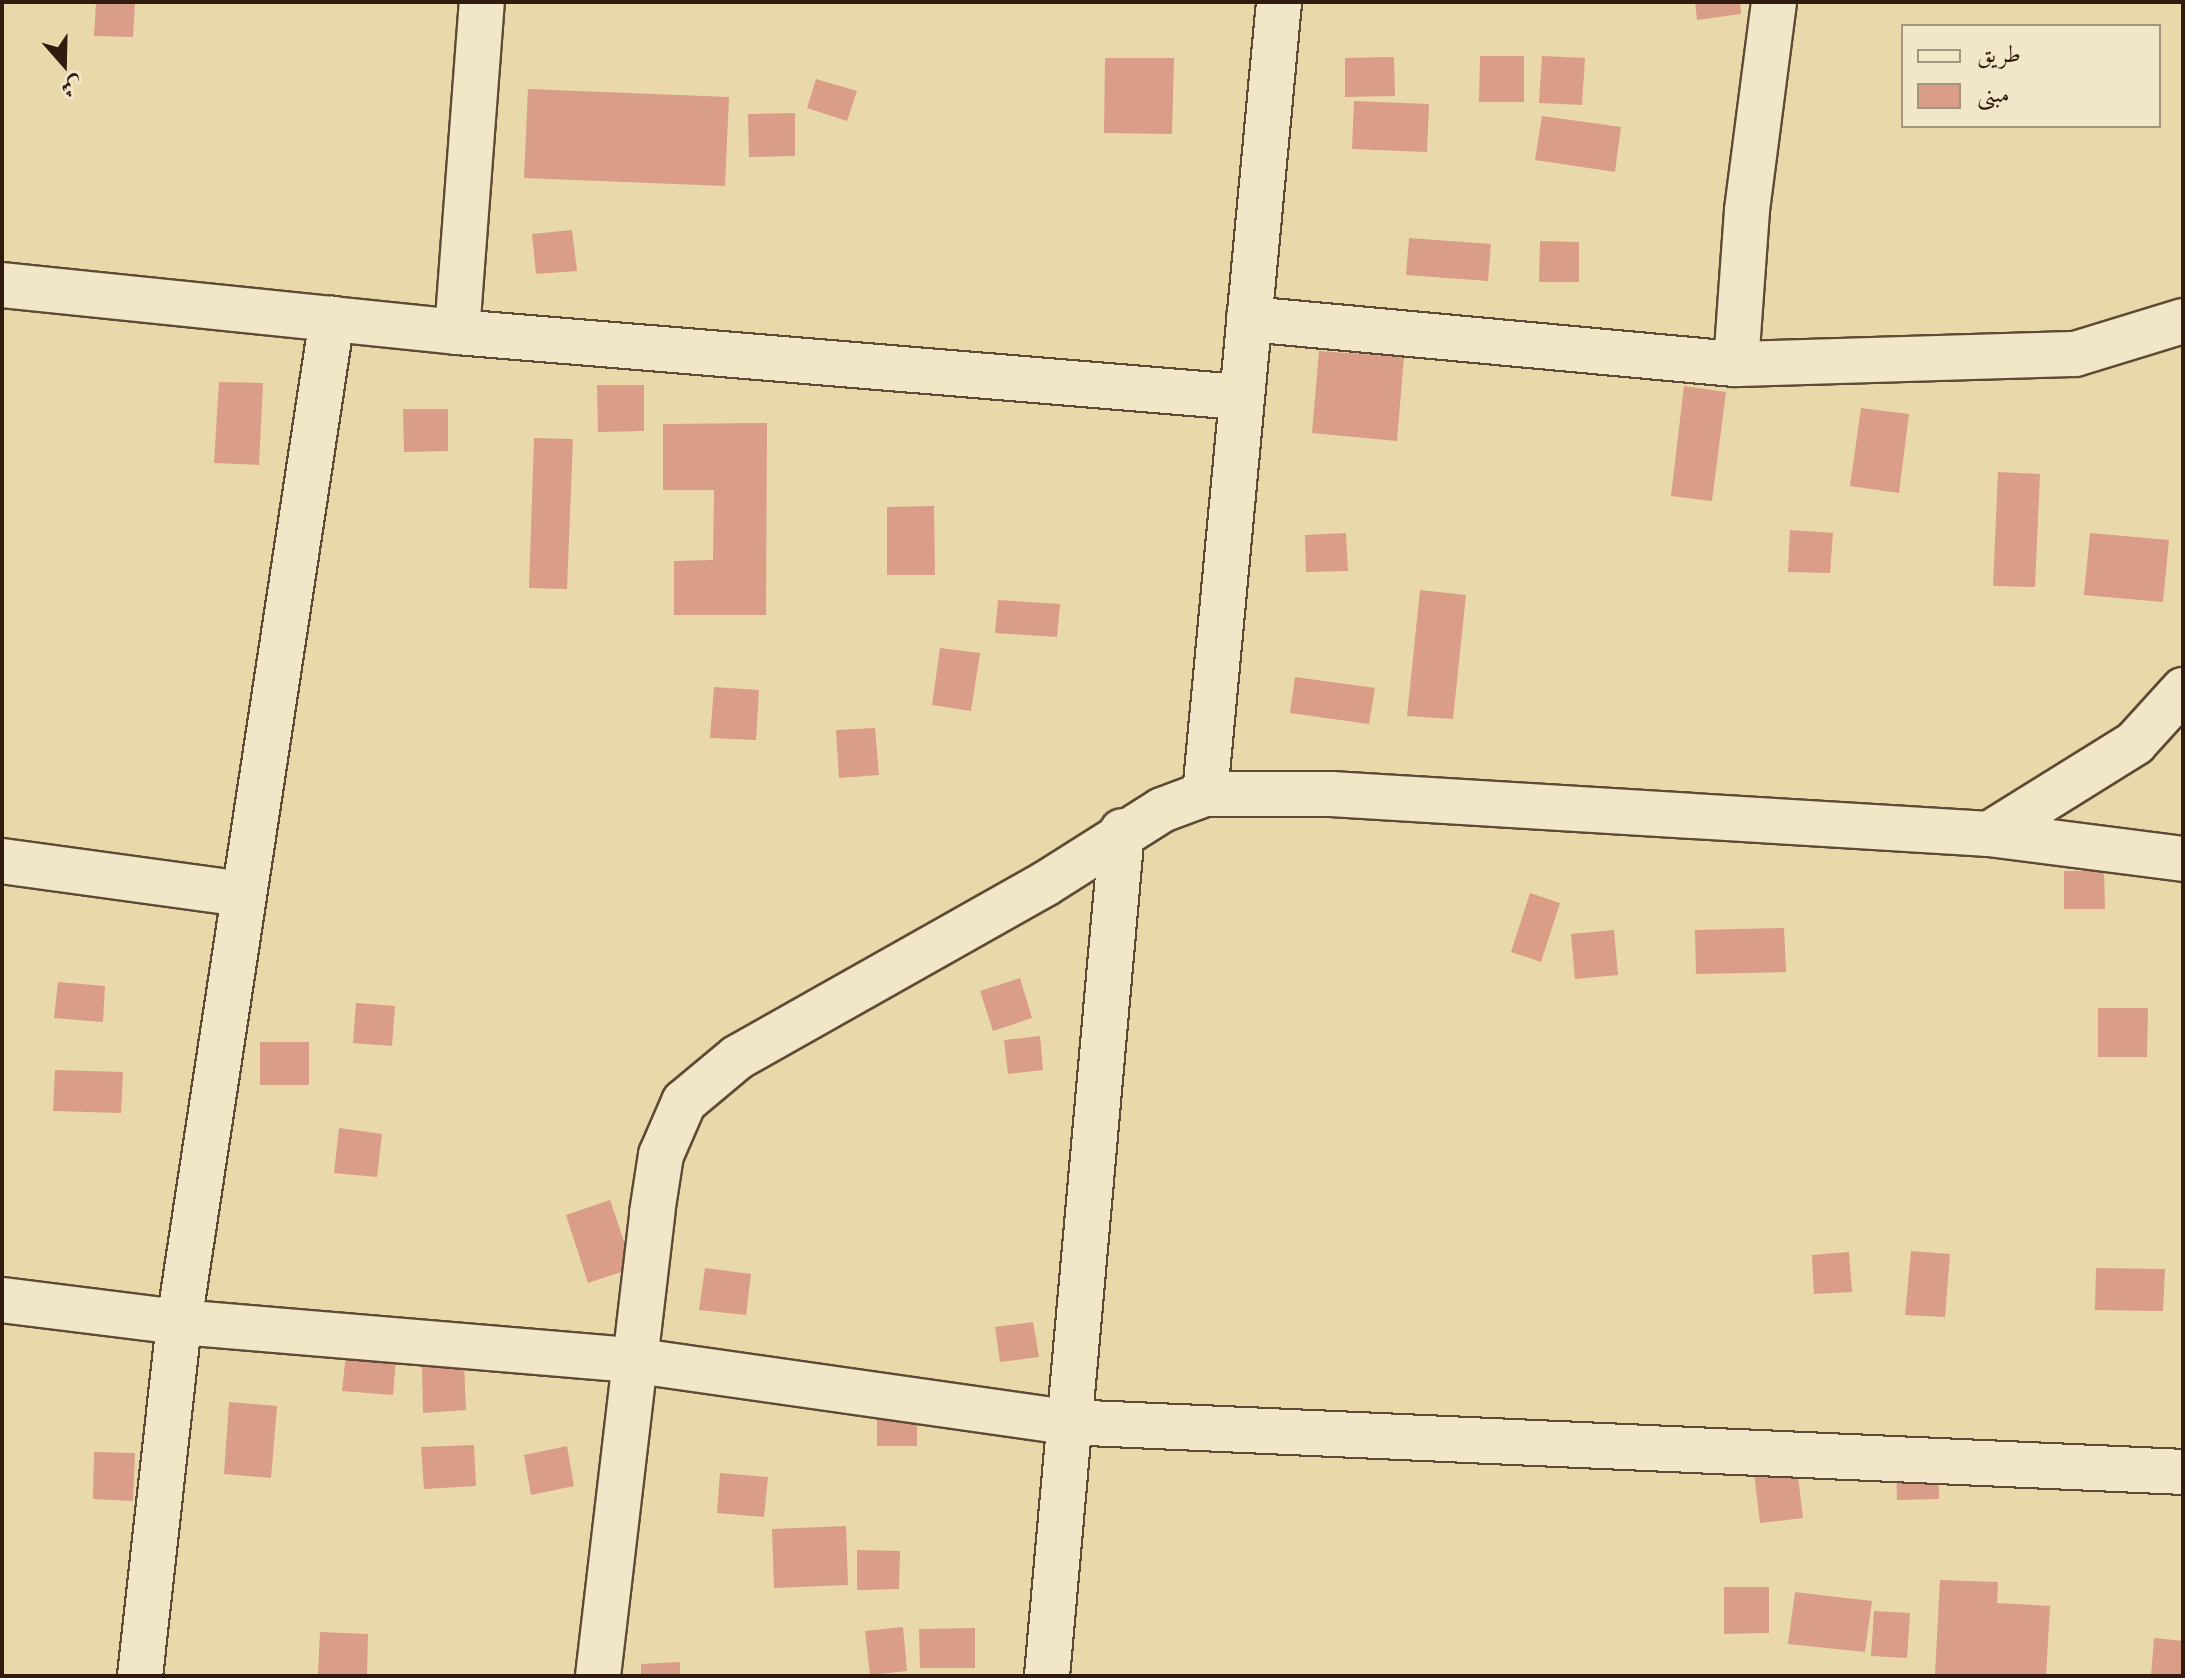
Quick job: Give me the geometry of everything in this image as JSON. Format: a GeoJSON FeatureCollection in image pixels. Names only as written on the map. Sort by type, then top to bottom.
{"type":"FeatureCollection","features":[{"type":"Feature","properties":{"kind":"street"},"geometry":{"type":"LineString","coordinates":[[457,332],[482,2]]}},
{"type":"Feature","properties":{"kind":"street"},"geometry":{"type":"LineString","coordinates":[[1205,794],[1279,2]]}},
{"type":"Feature","properties":{"kind":"street"},"geometry":{"type":"LineString","coordinates":[[1736,364],[1747,210],[1774,2]]}},
{"type":"Feature","properties":{"kind":"street"},"geometry":{"type":"LineString","coordinates":[[2,285],[457,332],[1240,397]]}},
{"type":"Feature","properties":{"kind":"street"},"geometry":{"type":"LineString","coordinates":[[140,1676],[179,1322],[332,319]]}},
{"type":"Feature","properties":{"kind":"street"},"geometry":{"type":"LineString","coordinates":[[1249,319],[1736,364],[2075,354],[2183,321]]}},
{"type":"Feature","properties":{"kind":"street"},"geometry":{"type":"LineString","coordinates":[[1989,834],[2135,743],[2183,690]]}},
{"type":"Feature","properties":{"kind":"street"},"geometry":{"type":"LineString","coordinates":[[598,1676],[631,1360],[661,1155],[684,1102],[738,1057],[1045,884],[1122,831],[1205,794],[1331,794],[1989,834],[2183,859]]}},
{"type":"Feature","properties":{"kind":"street"},"geometry":{"type":"LineString","coordinates":[[1047,1676],[1066,1422],[1122,831]]}},
{"type":"Feature","properties":{"kind":"street"},"geometry":{"type":"LineString","coordinates":[[2,861],[244,894]]}},
{"type":"Feature","properties":{"kind":"street"},"geometry":{"type":"LineString","coordinates":[[2,1300],[179,1322],[631,1360],[1066,1422],[2183,1472]]}},
{"type":"Feature","properties":{"kind":"building"},"geometry":{"type":"Polygon","coordinates":[[[96,2],[135,2],[133,37],[94,36],[96,2]]]}},
{"type":"Feature","properties":{"kind":"building"},"geometry":{"type":"Polygon","coordinates":[[[1695,2],[1740,2],[1741,14],[1697,20],[1695,2]]]}},
{"type":"Feature","properties":{"kind":"building"},"geometry":{"type":"Polygon","coordinates":[[[1480,56],[1524,56],[1524,102],[1479,102],[1480,56]]]}},
{"type":"Feature","properties":{"kind":"building"},"geometry":{"type":"Polygon","coordinates":[[[1542,56],[1585,58],[1582,105],[1539,103],[1542,56]]]}},
{"type":"Feature","properties":{"kind":"building"},"geometry":{"type":"Polygon","coordinates":[[[1394,57],[1395,96],[1345,97],[1345,58],[1394,57]]]}},
{"type":"Feature","properties":{"kind":"building"},"geometry":{"type":"Polygon","coordinates":[[[1105,58],[1174,58],[1172,134],[1104,133],[1105,58]]]}},
{"type":"Feature","properties":{"kind":"building"},"geometry":{"type":"Polygon","coordinates":[[[816,79],[857,91],[847,121],[807,108],[816,79]]]}},
{"type":"Feature","properties":{"kind":"building"},"geometry":{"type":"Polygon","coordinates":[[[528,89],[729,97],[725,186],[524,178],[528,89]]]}},
{"type":"Feature","properties":{"kind":"building"},"geometry":{"type":"Polygon","coordinates":[[[1354,101],[1429,104],[1427,152],[1352,149],[1354,101]]]}},
{"type":"Feature","properties":{"kind":"building"},"geometry":{"type":"Polygon","coordinates":[[[795,113],[795,156],[749,157],[748,114],[795,113]]]}},
{"type":"Feature","properties":{"kind":"building"},"geometry":{"type":"Polygon","coordinates":[[[1542,116],[1621,127],[1615,172],[1535,160],[1542,116]]]}},
{"type":"Feature","properties":{"kind":"building"},"geometry":{"type":"Polygon","coordinates":[[[572,230],[577,271],[536,274],[532,234],[572,230]]]}},
{"type":"Feature","properties":{"kind":"building"},"geometry":{"type":"Polygon","coordinates":[[[1409,238],[1491,244],[1488,281],[1406,275],[1409,238]]]}},
{"type":"Feature","properties":{"kind":"building"},"geometry":{"type":"Polygon","coordinates":[[[1540,241],[1579,242],[1579,282],[1539,282],[1540,241]]]}},
{"type":"Feature","properties":{"kind":"building"},"geometry":{"type":"Polygon","coordinates":[[[1319,351],[1404,357],[1397,441],[1312,433],[1319,351]]]}},
{"type":"Feature","properties":{"kind":"building"},"geometry":{"type":"Polygon","coordinates":[[[219,382],[263,383],[259,465],[214,463],[219,382]]]}},
{"type":"Feature","properties":{"kind":"building"},"geometry":{"type":"Polygon","coordinates":[[[597,385],[644,385],[644,431],[598,432],[597,385]]]}},
{"type":"Feature","properties":{"kind":"building"},"geometry":{"type":"Polygon","coordinates":[[[1684,386],[1726,392],[1712,501],[1671,496],[1684,386]]]}},
{"type":"Feature","properties":{"kind":"building"},"geometry":{"type":"Polygon","coordinates":[[[1861,408],[1909,414],[1899,493],[1850,486],[1861,408]]]}},
{"type":"Feature","properties":{"kind":"building"},"geometry":{"type":"Polygon","coordinates":[[[403,409],[448,409],[448,451],[404,452],[403,409]]]}},
{"type":"Feature","properties":{"kind":"building"},"geometry":{"type":"Polygon","coordinates":[[[767,423],[766,615],[674,615],[674,561],[713,560],[714,490],[663,490],[663,424],[767,423]]]}},
{"type":"Feature","properties":{"kind":"building"},"geometry":{"type":"Polygon","coordinates":[[[534,438],[573,439],[567,589],[529,588],[534,438]]]}},
{"type":"Feature","properties":{"kind":"building"},"geometry":{"type":"Polygon","coordinates":[[[1998,472],[2040,474],[2035,587],[1993,586],[1998,472]]]}},
{"type":"Feature","properties":{"kind":"building"},"geometry":{"type":"Polygon","coordinates":[[[934,506],[935,575],[887,575],[887,507],[934,506]]]}},
{"type":"Feature","properties":{"kind":"building"},"geometry":{"type":"Polygon","coordinates":[[[1790,530],[1833,533],[1830,573],[1788,572],[1790,530]]]}},
{"type":"Feature","properties":{"kind":"building"},"geometry":{"type":"Polygon","coordinates":[[[1346,533],[1348,571],[1306,572],[1305,535],[1346,533]]]}},
{"type":"Feature","properties":{"kind":"building"},"geometry":{"type":"Polygon","coordinates":[[[2090,533],[2169,540],[2163,602],[2084,595],[2090,533]]]}},
{"type":"Feature","properties":{"kind":"building"},"geometry":{"type":"Polygon","coordinates":[[[1420,590],[1466,595],[1453,719],[1407,716],[1420,590]]]}},
{"type":"Feature","properties":{"kind":"building"},"geometry":{"type":"Polygon","coordinates":[[[998,600],[1060,604],[1057,637],[995,633],[998,600]]]}},
{"type":"Feature","properties":{"kind":"building"},"geometry":{"type":"Polygon","coordinates":[[[940,648],[980,653],[971,711],[932,705],[940,648]]]}},
{"type":"Feature","properties":{"kind":"building"},"geometry":{"type":"Polygon","coordinates":[[[1295,677],[1375,688],[1369,724],[1290,713],[1295,677]]]}},
{"type":"Feature","properties":{"kind":"building"},"geometry":{"type":"Polygon","coordinates":[[[714,687],[759,690],[756,740],[710,738],[714,687]]]}},
{"type":"Feature","properties":{"kind":"building"},"geometry":{"type":"Polygon","coordinates":[[[875,728],[879,775],[839,778],[836,730],[875,728]]]}},
{"type":"Feature","properties":{"kind":"building"},"geometry":{"type":"Polygon","coordinates":[[[2064,871],[2104,871],[2105,909],[2064,909],[2064,871]]]}},
{"type":"Feature","properties":{"kind":"building"},"geometry":{"type":"Polygon","coordinates":[[[1530,893],[1560,903],[1541,962],[1511,952],[1530,893]]]}},
{"type":"Feature","properties":{"kind":"building"},"geometry":{"type":"Polygon","coordinates":[[[1784,928],[1786,972],[1696,974],[1695,930],[1784,928]]]}},
{"type":"Feature","properties":{"kind":"building"},"geometry":{"type":"Polygon","coordinates":[[[1614,930],[1618,975],[1575,979],[1571,934],[1614,930]]]}},
{"type":"Feature","properties":{"kind":"building"},"geometry":{"type":"Polygon","coordinates":[[[1020,978],[1032,1018],[993,1031],[980,991],[1020,978]]]}},
{"type":"Feature","properties":{"kind":"building"},"geometry":{"type":"Polygon","coordinates":[[[58,982],[105,986],[103,1022],[54,1018],[58,982]]]}},
{"type":"Feature","properties":{"kind":"building"},"geometry":{"type":"Polygon","coordinates":[[[356,1003],[395,1006],[392,1046],[353,1043],[356,1003]]]}},
{"type":"Feature","properties":{"kind":"building"},"geometry":{"type":"Polygon","coordinates":[[[2098,1008],[2148,1008],[2147,1057],[2098,1057],[2098,1008]]]}},
{"type":"Feature","properties":{"kind":"building"},"geometry":{"type":"Polygon","coordinates":[[[1040,1036],[1043,1070],[1008,1074],[1004,1040],[1040,1036]]]}},
{"type":"Feature","properties":{"kind":"building"},"geometry":{"type":"Polygon","coordinates":[[[260,1042],[309,1042],[309,1085],[260,1085],[260,1042]]]}},
{"type":"Feature","properties":{"kind":"building"},"geometry":{"type":"Polygon","coordinates":[[[55,1070],[123,1072],[121,1113],[53,1111],[55,1070]]]}},
{"type":"Feature","properties":{"kind":"building"},"geometry":{"type":"Polygon","coordinates":[[[339,1128],[382,1134],[377,1177],[334,1173],[339,1128]]]}},
{"type":"Feature","properties":{"kind":"building"},"geometry":{"type":"Polygon","coordinates":[[[610,1200],[633,1268],[588,1283],[566,1215],[610,1200]]]}},
{"type":"Feature","properties":{"kind":"building"},"geometry":{"type":"Polygon","coordinates":[[[1911,1251],[1950,1254],[1945,1317],[1905,1315],[1911,1251]]]}},
{"type":"Feature","properties":{"kind":"building"},"geometry":{"type":"Polygon","coordinates":[[[1849,1252],[1852,1292],[1814,1294],[1812,1255],[1849,1252]]]}},
{"type":"Feature","properties":{"kind":"building"},"geometry":{"type":"Polygon","coordinates":[[[705,1268],[751,1274],[746,1315],[699,1310],[705,1268]]]}},
{"type":"Feature","properties":{"kind":"building"},"geometry":{"type":"Polygon","coordinates":[[[2096,1268],[2165,1269],[2163,1311],[2095,1310],[2096,1268]]]}},
{"type":"Feature","properties":{"kind":"building"},"geometry":{"type":"Polygon","coordinates":[[[1033,1322],[1039,1357],[1000,1362],[995,1327],[1033,1322]]]}},
{"type":"Feature","properties":{"kind":"building"},"geometry":{"type":"Polygon","coordinates":[[[346,1354],[396,1358],[393,1395],[342,1391],[346,1354]]]}},
{"type":"Feature","properties":{"kind":"building"},"geometry":{"type":"Polygon","coordinates":[[[464,1363],[466,1410],[423,1413],[422,1366],[464,1363]]]}},
{"type":"Feature","properties":{"kind":"building"},"geometry":{"type":"Polygon","coordinates":[[[877,1401],[917,1401],[917,1446],[877,1446],[877,1401]]]}},
{"type":"Feature","properties":{"kind":"building"},"geometry":{"type":"Polygon","coordinates":[[[229,1402],[277,1406],[271,1478],[224,1474],[229,1402]]]}},
{"type":"Feature","properties":{"kind":"building"},"geometry":{"type":"Polygon","coordinates":[[[474,1445],[476,1486],[424,1489],[421,1447],[474,1445]]]}},
{"type":"Feature","properties":{"kind":"building"},"geometry":{"type":"Polygon","coordinates":[[[567,1446],[574,1486],[531,1495],[524,1455],[567,1446]]]}},
{"type":"Feature","properties":{"kind":"building"},"geometry":{"type":"Polygon","coordinates":[[[1795,1451],[1803,1518],[1760,1523],[1752,1456],[1795,1451]]]}},
{"type":"Feature","properties":{"kind":"building"},"geometry":{"type":"Polygon","coordinates":[[[94,1452],[135,1453],[133,1501],[93,1499],[94,1452]]]}},
{"type":"Feature","properties":{"kind":"building"},"geometry":{"type":"Polygon","coordinates":[[[1938,1460],[1939,1499],[1897,1500],[1896,1461],[1938,1460]]]}},
{"type":"Feature","properties":{"kind":"building"},"geometry":{"type":"Polygon","coordinates":[[[720,1473],[768,1477],[764,1517],[717,1513],[720,1473]]]}},
{"type":"Feature","properties":{"kind":"building"},"geometry":{"type":"Polygon","coordinates":[[[846,1526],[848,1585],[774,1588],[772,1529],[846,1526]]]}},
{"type":"Feature","properties":{"kind":"building"},"geometry":{"type":"Polygon","coordinates":[[[857,1550],[900,1551],[899,1589],[857,1590],[857,1550]]]}},
{"type":"Feature","properties":{"kind":"building"},"geometry":{"type":"Polygon","coordinates":[[[1940,1580],[1998,1582],[1997,1603],[2050,1606],[2046,1676],[1935,1674],[1940,1580]]]}},
{"type":"Feature","properties":{"kind":"building"},"geometry":{"type":"Polygon","coordinates":[[[1724,1587],[1769,1587],[1769,1633],[1724,1634],[1724,1587]]]}},
{"type":"Feature","properties":{"kind":"building"},"geometry":{"type":"Polygon","coordinates":[[[1795,1592],[1872,1601],[1865,1652],[1788,1644],[1795,1592]]]}},
{"type":"Feature","properties":{"kind":"building"},"geometry":{"type":"Polygon","coordinates":[[[1874,1611],[1910,1613],[1907,1658],[1871,1656],[1874,1611]]]}},
{"type":"Feature","properties":{"kind":"building"},"geometry":{"type":"Polygon","coordinates":[[[903,1627],[907,1671],[870,1675],[865,1631],[903,1627]]]}},
{"type":"Feature","properties":{"kind":"building"},"geometry":{"type":"Polygon","coordinates":[[[975,1628],[975,1668],[920,1668],[919,1629],[975,1628]]]}},
{"type":"Feature","properties":{"kind":"building"},"geometry":{"type":"Polygon","coordinates":[[[320,1632],[368,1634],[367,1675],[318,1674],[320,1632]]]}},
{"type":"Feature","properties":{"kind":"building"},"geometry":{"type":"Polygon","coordinates":[[[2154,1638],[2183,1641],[2183,1676],[2151,1676],[2154,1638]]]}},
{"type":"Feature","properties":{"kind":"building"},"geometry":{"type":"Polygon","coordinates":[[[680,1662],[680,1676],[641,1676],[641,1664],[680,1662]]]}}]}
